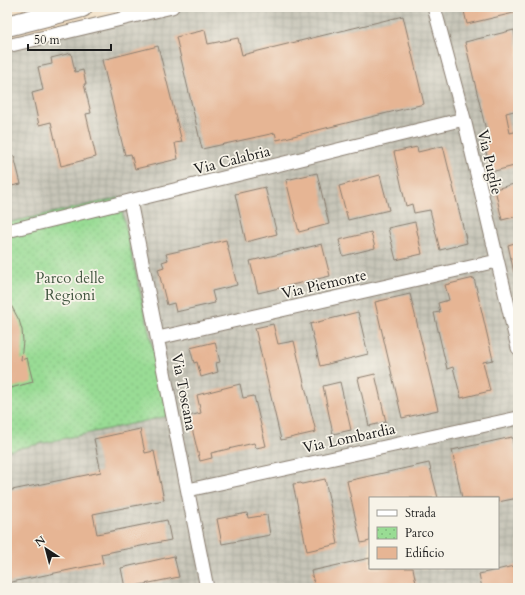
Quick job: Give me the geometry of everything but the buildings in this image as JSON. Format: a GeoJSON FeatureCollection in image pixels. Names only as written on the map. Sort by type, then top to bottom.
{"type":"FeatureCollection","features":[{"type":"Feature","properties":{"kind":"main road"},"geometry":{"type":"LineString","coordinates":[[7,26],[82,7]]}},
{"type":"Feature","properties":{"kind":"street"},"geometry":{"type":"LineString","coordinates":[[7,46],[172,7]]}},
{"type":"Feature","properties":{"kind":"street","name":"Via Puglie"},"geometry":{"type":"LineString","coordinates":[[434,7],[464,119],[518,348]]}},
{"type":"Feature","properties":{"kind":"street","name":"Via Calabria"},"geometry":{"type":"LineString","coordinates":[[7,231],[464,119]]}},
{"type":"Feature","properties":{"kind":"street","name":"Via Toscana"},"geometry":{"type":"LineString","coordinates":[[130,202],[207,588]]}},
{"type":"Feature","properties":{"kind":"street","name":"Via Piemonte"},"geometry":{"type":"LineString","coordinates":[[158,338],[497,261]]}},
{"type":"Feature","properties":{"kind":"street","name":"Via Lombardia"},"geometry":{"type":"LineString","coordinates":[[188,490],[518,418]]}},
{"type":"Feature","properties":{"kind":"shaded area"},"geometry":{"type":"Polygon","coordinates":[[[175,7],[518,7],[518,588],[7,588],[7,451],[168,416],[119,198],[7,223],[7,45],[175,7]]]}},
{"type":"Feature","properties":{"kind":"green space","name":"Parco delle Regioni"},"geometry":{"type":"Polygon","coordinates":[[[119,198],[168,416],[7,451],[7,223],[119,198]]]}}]}
